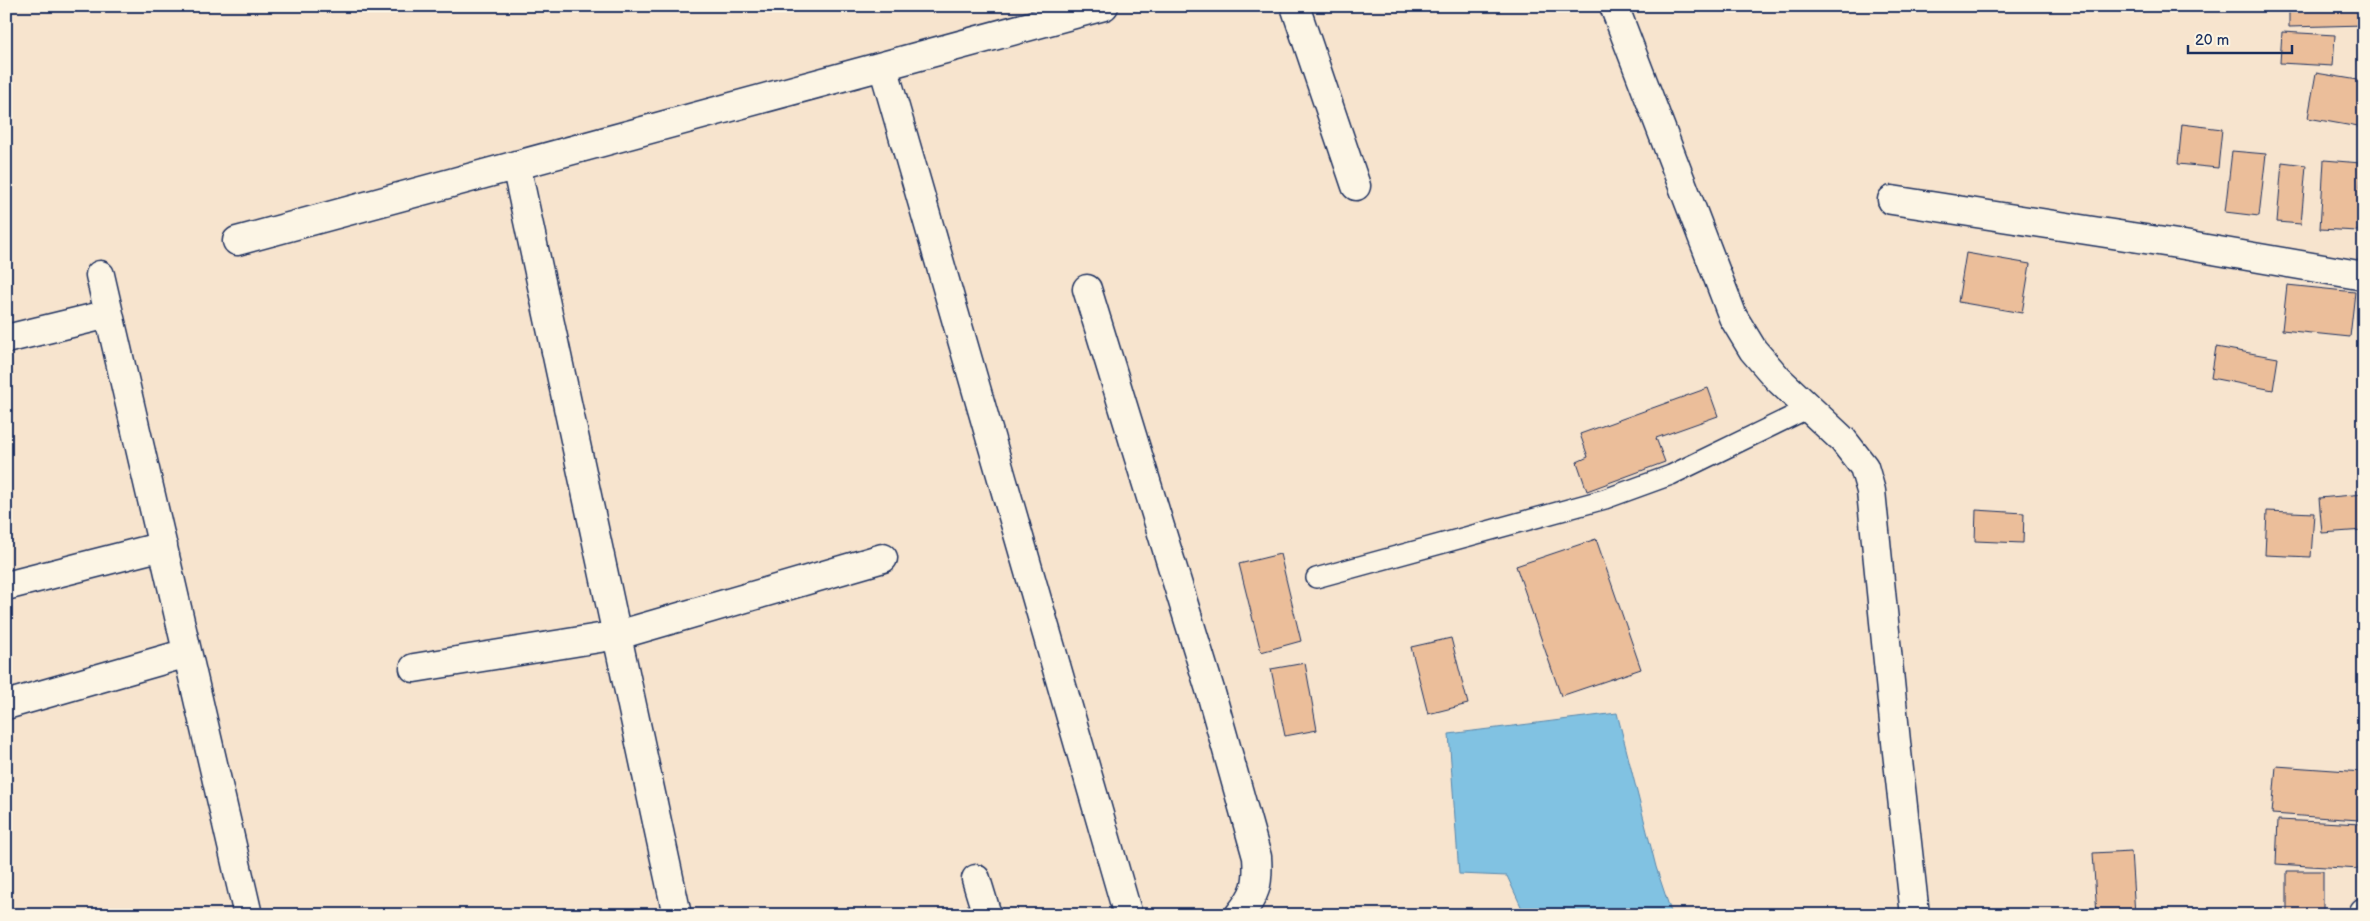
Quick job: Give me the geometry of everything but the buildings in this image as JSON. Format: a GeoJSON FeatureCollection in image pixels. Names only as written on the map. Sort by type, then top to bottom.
{"type":"FeatureCollection","features":[{"type":"Feature","properties":{"kind":"street"},"geometry":{"type":"LineString","coordinates":[[237,241],[1104,6]]}},
{"type":"Feature","properties":{"kind":"street"},"geometry":{"type":"LineString","coordinates":[[1294,6],[1356,186]]}},
{"type":"Feature","properties":{"kind":"street"},"geometry":{"type":"LineString","coordinates":[[1614,6],[1734,317],[1753,350],[1778,379],[1843,440],[1864,467],[1871,491],[1915,915]]}},
{"type":"Feature","properties":{"kind":"street"},"geometry":{"type":"LineString","coordinates":[[883,66],[1128,915]]}},
{"type":"Feature","properties":{"kind":"street"},"geometry":{"type":"LineString","coordinates":[[516,165],[618,635],[676,915]]}},
{"type":"Feature","properties":{"kind":"street"},"geometry":{"type":"LineString","coordinates":[[1892,200],[2184,245],[2364,276]]}},
{"type":"Feature","properties":{"kind":"street"},"geometry":{"type":"LineString","coordinates":[[100,275],[248,915]]}},
{"type":"Feature","properties":{"kind":"street"},"geometry":{"type":"LineString","coordinates":[[1087,289],[1211,693],[1257,857],[1258,878],[1252,899],[1239,915]]}},
{"type":"Feature","properties":{"kind":"street"},"geometry":{"type":"LineString","coordinates":[[6,339],[109,314]]}},
{"type":"Feature","properties":{"kind":"street"},"geometry":{"type":"LineString","coordinates":[[6,586],[163,546]]}},
{"type":"Feature","properties":{"kind":"street"},"geometry":{"type":"LineString","coordinates":[[414,668],[618,635],[883,558]]}},
{"type":"Feature","properties":{"kind":"street"},"geometry":{"type":"LineString","coordinates":[[6,706],[187,653]]}},
{"type":"Feature","properties":{"kind":"street"},"geometry":{"type":"LineString","coordinates":[[976,879],[987,915]]}},
{"type":"Feature","properties":{"kind":"lane"},"geometry":{"type":"LineString","coordinates":[[1316,578],[1605,499],[1671,475],[1808,408]]}},
{"type":"Feature","properties":{"kind":"water"},"geometry":{"type":"Polygon","coordinates":[[[1617,713],[1656,867],[1672,915],[1525,915],[1507,876],[1459,874],[1449,734],[1617,713]]]}}]}
